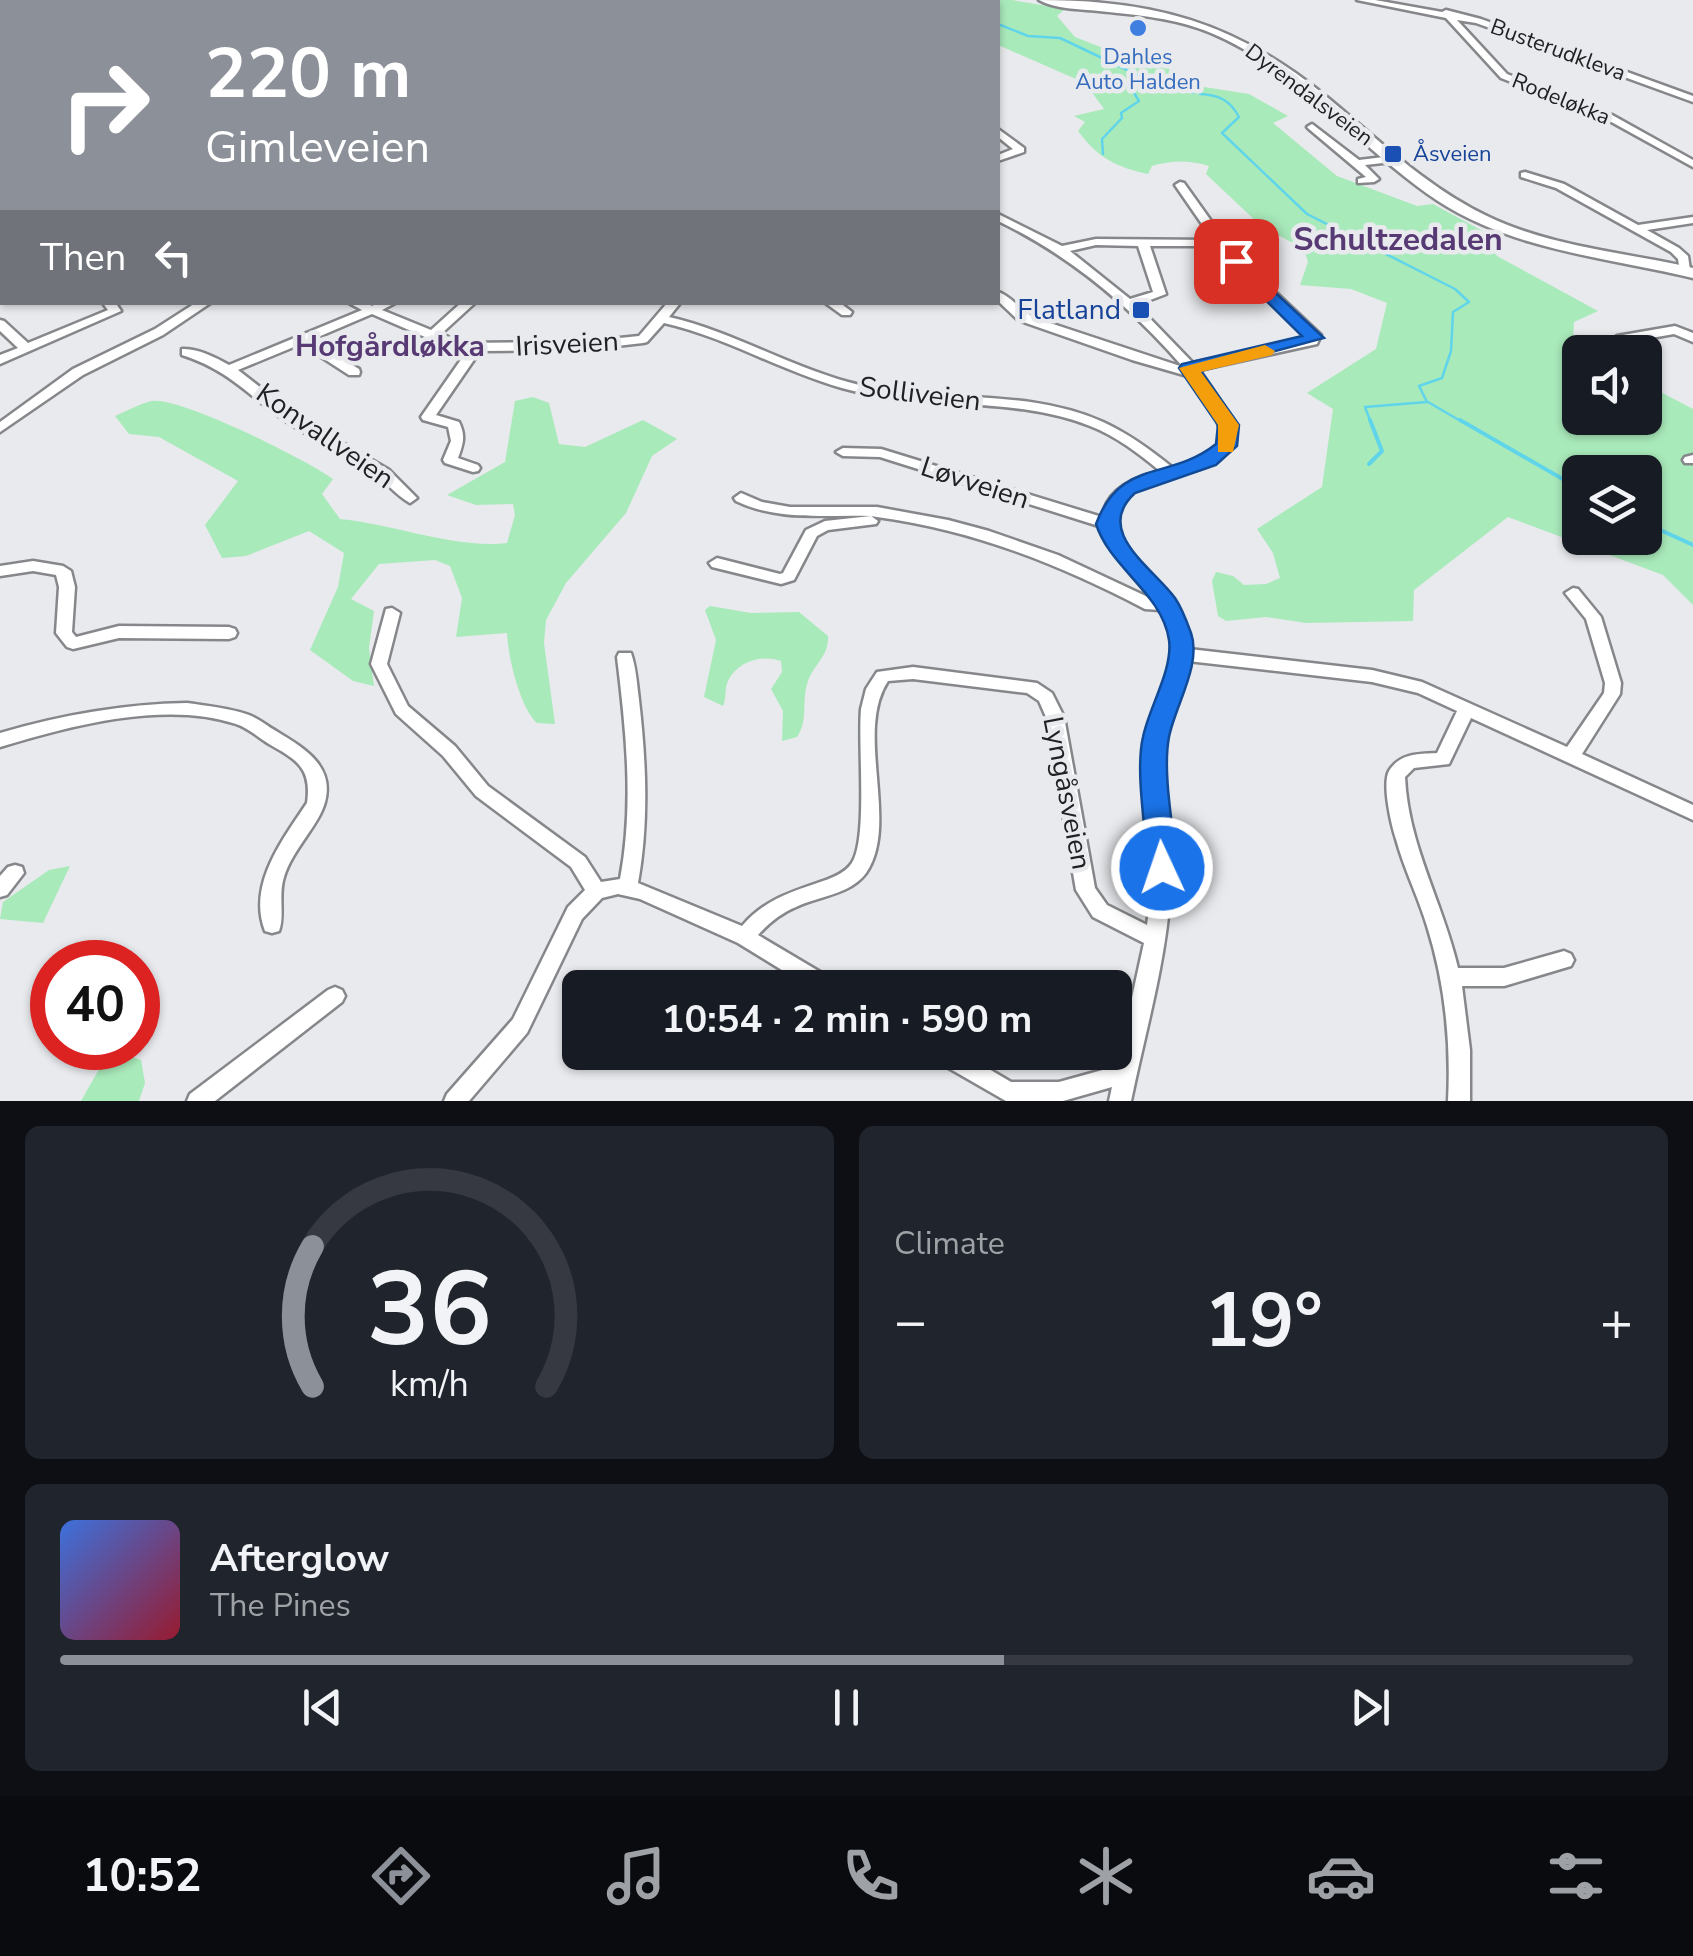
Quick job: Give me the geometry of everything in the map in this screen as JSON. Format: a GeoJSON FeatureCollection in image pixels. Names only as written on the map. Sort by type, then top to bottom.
{"type":"FeatureCollection","features":[{"type":"Feature","properties":{"kind":"main road","name":"Dyrendalsveien"},"geometry":{"type":"LineString","coordinates":[[1045,0],[1198,25],[1264,56],[1456,206],[1502,228],[1579,253],[1689,272]]}},
{"type":"Feature","properties":{"kind":"street","name":"Busterudkleva"},"geometry":{"type":"LineString","coordinates":[[1361,0],[1446,13],[1691,98]]}},
{"type":"Feature","properties":{"kind":"street","name":"Rodeløkka"},"geometry":{"type":"LineString","coordinates":[[1446,13],[1504,76],[1608,117],[1693,164]]}},
{"type":"Feature","properties":{"kind":"street"},"geometry":{"type":"LineString","coordinates":[[1312,127],[1374,179],[1362,181]]}},
{"type":"Feature","properties":{"kind":"street"},"geometry":{"type":"LineString","coordinates":[[1000,134],[1020,150],[1000,158]]}},
{"type":"Feature","properties":{"kind":"street"},"geometry":{"type":"LineString","coordinates":[[1358,163],[1392,158]]}},
{"type":"Feature","properties":{"kind":"street"},"geometry":{"type":"LineString","coordinates":[[1524,176],[1560,186],[1675,250],[1684,258],[1689,272]]}},
{"type":"Feature","properties":{"kind":"street"},"geometry":{"type":"LineString","coordinates":[[1000,298],[1020,316],[1063,335],[1141,356],[1177,373],[1315,338],[1220,244],[1180,185]]}},
{"type":"Feature","properties":{"kind":"street"},"geometry":{"type":"LineString","coordinates":[[1636,228],[1693,220]]}},
{"type":"Feature","properties":{"kind":"street"},"geometry":{"type":"LineString","coordinates":[[1001,222],[1061,250],[1126,304],[1191,371],[1228,425],[1230,440],[1209,460],[1128,488],[1116,499],[1107,524],[1113,542],[1167,604],[1178,629],[1181,654],[1155,740],[1162,872],[1120,1101]]}},
{"type":"Feature","properties":{"kind":"street"},"geometry":{"type":"LineString","coordinates":[[1061,250],[1096,242],[1220,244]]}},
{"type":"Feature","properties":{"kind":"street"},"geometry":{"type":"LineString","coordinates":[[1126,304],[1160,294],[1143,243]]}},
{"type":"Feature","properties":{"kind":"street"},"geometry":{"type":"LineString","coordinates":[[0,428],[78,372],[159,332],[201,305]]}},
{"type":"Feature","properties":{"kind":"street","name":"Irisveien"},"geometry":{"type":"LineString","coordinates":[[359,305],[431,337],[475,348],[628,342],[644,339],[662,319]]}},
{"type":"Feature","properties":{"kind":"street"},"geometry":{"type":"LineString","coordinates":[[232,368],[385,305]]}},
{"type":"Feature","properties":{"kind":"street"},"geometry":{"type":"LineString","coordinates":[[431,337],[467,305]]}},
{"type":"Feature","properties":{"kind":"street"},"geometry":{"type":"LineString","coordinates":[[662,319],[673,305]]}},
{"type":"Feature","properties":{"kind":"street"},"geometry":{"type":"LineString","coordinates":[[835,305],[846,312]]}},
{"type":"Feature","properties":{"kind":"street"},"geometry":{"type":"LineString","coordinates":[[0,360],[112,306]]}},
{"type":"Feature","properties":{"kind":"street","name":"Solliveien"},"geometry":{"type":"LineString","coordinates":[[662,319],[712,331],[774,362],[870,392],[1019,405],[1082,417],[1114,430],[1171,473]]}},
{"type":"Feature","properties":{"kind":"street"},"geometry":{"type":"LineString","coordinates":[[0,324],[25,346]]}},
{"type":"Feature","properties":{"kind":"street"},"geometry":{"type":"LineString","coordinates":[[1646,335],[1675,330],[1693,338]]}},
{"type":"Feature","properties":{"kind":"street"},"geometry":{"type":"LineString","coordinates":[[302,340],[354,372]]}},
{"type":"Feature","properties":{"kind":"street"},"geometry":{"type":"LineString","coordinates":[[473,468],[450,460],[458,431],[428,417],[475,348]]}},
{"type":"Feature","properties":{"kind":"street","name":"Konvallveien"},"geometry":{"type":"LineString","coordinates":[[186,352],[232,368],[259,395],[296,422],[382,468],[410,498]]}},
{"type":"Feature","properties":{"kind":"street","name":"Løvveien"},"geometry":{"type":"LineString","coordinates":[[843,452],[881,454],[1107,524]]}},
{"type":"Feature","properties":{"kind":"street"},"geometry":{"type":"LineString","coordinates":[[741,498],[785,511],[876,512],[998,537],[1151,605],[1167,604]]}},
{"type":"Feature","properties":{"kind":"street"},"geometry":{"type":"LineString","coordinates":[[718,563],[780,579],[789,576],[811,533],[825,526],[915,520]]}},
{"type":"Feature","properties":{"kind":"street"},"geometry":{"type":"LineString","coordinates":[[0,571],[33,566],[63,571],[68,587],[64,632],[73,643],[119,632],[228,633]]}},
{"type":"Feature","properties":{"kind":"street"},"geometry":{"type":"LineString","coordinates":[[1571,756],[1612,694],[1613,683],[1593,618],[1573,593]]}},
{"type":"Feature","properties":{"kind":"street"},"geometry":{"type":"LineString","coordinates":[[392,613],[379,664],[402,710],[449,751],[482,791],[578,862],[596,892]]}},
{"type":"Feature","properties":{"kind":"street"},"geometry":{"type":"LineString","coordinates":[[1181,654],[1372,676],[1422,688],[1693,813]]}},
{"type":"Feature","properties":{"kind":"street"},"geometry":{"type":"LineString","coordinates":[[625,657],[637,751],[636,852],[628,887]]}},
{"type":"Feature","properties":{"kind":"street","name":"Lyngåsveien"},"geometry":{"type":"LineString","coordinates":[[745,936],[786,901],[847,880],[860,869],[871,811],[871,695],[883,676],[913,672],[1031,687],[1046,697],[1055,716],[1086,890],[1100,911],[1152,937]]}},
{"type":"Feature","properties":{"kind":"street"},"geometry":{"type":"LineString","coordinates":[[1459,1101],[1461,1035],[1450,977],[1428,901],[1403,846],[1396,775],[1409,762],[1443,759],[1468,708]]}},
{"type":"Feature","properties":{"kind":"street"},"geometry":{"type":"LineString","coordinates":[[0,740],[89,717],[173,711],[244,720],[306,756],[319,780],[316,804],[271,881],[266,897],[272,925]]}},
{"type":"Feature","properties":{"kind":"street"},"geometry":{"type":"LineString","coordinates":[[0,889],[15,873]]}},
{"type":"Feature","properties":{"kind":"street"},"geometry":{"type":"LineString","coordinates":[[455,1101],[520,1026],[575,913],[596,892],[628,887],[745,936],[801,970]]}},
{"type":"Feature","properties":{"kind":"street"},"geometry":{"type":"LineString","coordinates":[[1450,977],[1504,977],[1564,960]]}},
{"type":"Feature","properties":{"kind":"street"},"geometry":{"type":"LineString","coordinates":[[198,1101],[336,996]]}},
{"type":"Feature","properties":{"kind":"street"},"geometry":{"type":"LineString","coordinates":[[971,1070],[1009,1092],[1060,1092],[1126,1073]]}},
{"type":"Feature","properties":{"kind":"green space"},"geometry":{"type":"Polygon","coordinates":[[[1000,0],[1065,9],[1057,16],[1075,37],[1103,48],[1153,54],[1185,84],[1249,94],[1288,116],[1273,123],[1337,176],[1417,206],[1433,204],[1490,235],[1497,256],[1598,311],[1574,322],[1573,335],[1562,335],[1562,435],[1662,435],[1662,393],[1693,409],[1693,605],[1663,575],[1610,555],[1662,555],[1662,455],[1562,455],[1562,537],[1508,517],[1414,590],[1413,621],[1306,623],[1266,617],[1226,621],[1218,616],[1212,581],[1216,572],[1233,576],[1244,585],[1266,584],[1280,578],[1273,553],[1257,529],[1322,487],[1333,409],[1307,393],[1376,349],[1387,303],[1351,289],[1300,285],[1308,262],[1304,249],[1261,226],[1206,174],[1209,166],[1167,163],[1152,166],[1148,174],[1100,155],[1078,131],[1085,122],[1074,116],[1104,109],[1085,83],[1000,46],[1000,0]]]}},
{"type":"Feature","properties":{"kind":"green space"},"geometry":{"type":"Polygon","coordinates":[[[533,397],[549,403],[559,444],[585,447],[643,420],[677,439],[652,456],[626,513],[566,583],[546,620],[544,643],[555,724],[537,723],[525,706],[512,668],[507,633],[456,637],[462,598],[450,566],[435,560],[379,564],[351,599],[374,611],[369,648],[374,686],[353,681],[310,650],[338,587],[344,553],[309,531],[246,556],[222,558],[205,525],[238,481],[159,437],[129,434],[115,416],[152,401],[189,409],[272,445],[333,479],[322,494],[340,519],[487,544],[507,543],[515,515],[513,504],[476,505],[447,495],[505,462],[515,401],[533,397]]]}},
{"type":"Feature","properties":{"kind":"green space"},"geometry":{"type":"Polygon","coordinates":[[[710,606],[751,613],[799,612],[828,636],[826,649],[808,681],[803,724],[797,737],[782,741],[783,711],[771,689],[782,672],[781,661],[758,659],[743,664],[728,681],[723,706],[704,697],[716,640],[705,610],[710,606]]]}},
{"type":"Feature","properties":{"kind":"green space"},"geometry":{"type":"Polygon","coordinates":[[[70,866],[43,923],[0,919],[3,902],[49,870],[70,866]]]}},
{"type":"Feature","properties":{"kind":"green space"},"geometry":{"type":"Polygon","coordinates":[[[99,1070],[143,1070],[145,1083],[139,1101],[81,1101],[99,1070]]]}},
{"type":"Feature","properties":{"kind":"waterway"},"geometry":{"type":"LineString","coordinates":[[1000,25],[1028,36],[1060,38],[1144,78],[1193,93]]}},
{"type":"Feature","properties":{"kind":"waterway"},"geometry":{"type":"LineString","coordinates":[[1103,154],[1102,139],[1122,118],[1121,113],[1139,101],[1131,88],[1142,84],[1143,78]]}},
{"type":"Feature","properties":{"kind":"waterway"},"geometry":{"type":"LineString","coordinates":[[1200,94],[1218,97],[1232,106],[1239,117],[1222,133],[1307,214],[1455,289],[1469,302],[1453,312],[1451,351],[1442,378],[1419,386],[1427,402],[1365,407],[1371,423]]}},
{"type":"Feature","properties":{"kind":"waterway"},"geometry":{"type":"LineString","coordinates":[[1428,402],[1464,423]]}},
{"type":"Feature","properties":{"kind":"waterway"},"geometry":{"type":"LineString","coordinates":[[1369,464],[1382,451],[1370,420]]}},
{"type":"Feature","properties":{"kind":"waterway"},"geometry":{"type":"LineString","coordinates":[[1460,420],[1562,479]]}},
{"type":"Feature","properties":{"kind":"waterway"},"geometry":{"type":"LineString","coordinates":[[1662,531],[1693,545]]}},
{"type":"Feature","properties":{"kind":"slow traffic"},"geometry":{"type":"LineString","coordinates":[[1225,448],[1230,440],[1228,425],[1189,368],[1265,351]]}},
{"type":"Feature","properties":{"kind":"place","name":"Dahles Auto Halden"},"geometry":{"type":"Point","coordinates":[1138,28]}},
{"type":"Feature","properties":{"kind":"place","name":"Åsveien"},"geometry":{"type":"Point","coordinates":[1393,154]}},
{"type":"Feature","properties":{"kind":"place","name":"Flatland"},"geometry":{"type":"Point","coordinates":[1141,310]}},
{"type":"Feature","properties":{"kind":"district","name":"Schultzedalen"},"geometry":{"type":"Point","coordinates":[1398,239]}},
{"type":"Feature","properties":{"kind":"district","name":"Hofgårdløkka"},"geometry":{"type":"Point","coordinates":[390,346]}},
{"type":"Feature","properties":{"kind":"route"},"geometry":{"type":"LineString","coordinates":[[1162,868],[1155,740],[1181,654],[1181,638],[1167,604],[1113,542],[1107,524],[1116,499],[1128,488],[1209,460],[1230,440],[1219,408],[1189,368],[1315,338],[1236,261]]}}]}
